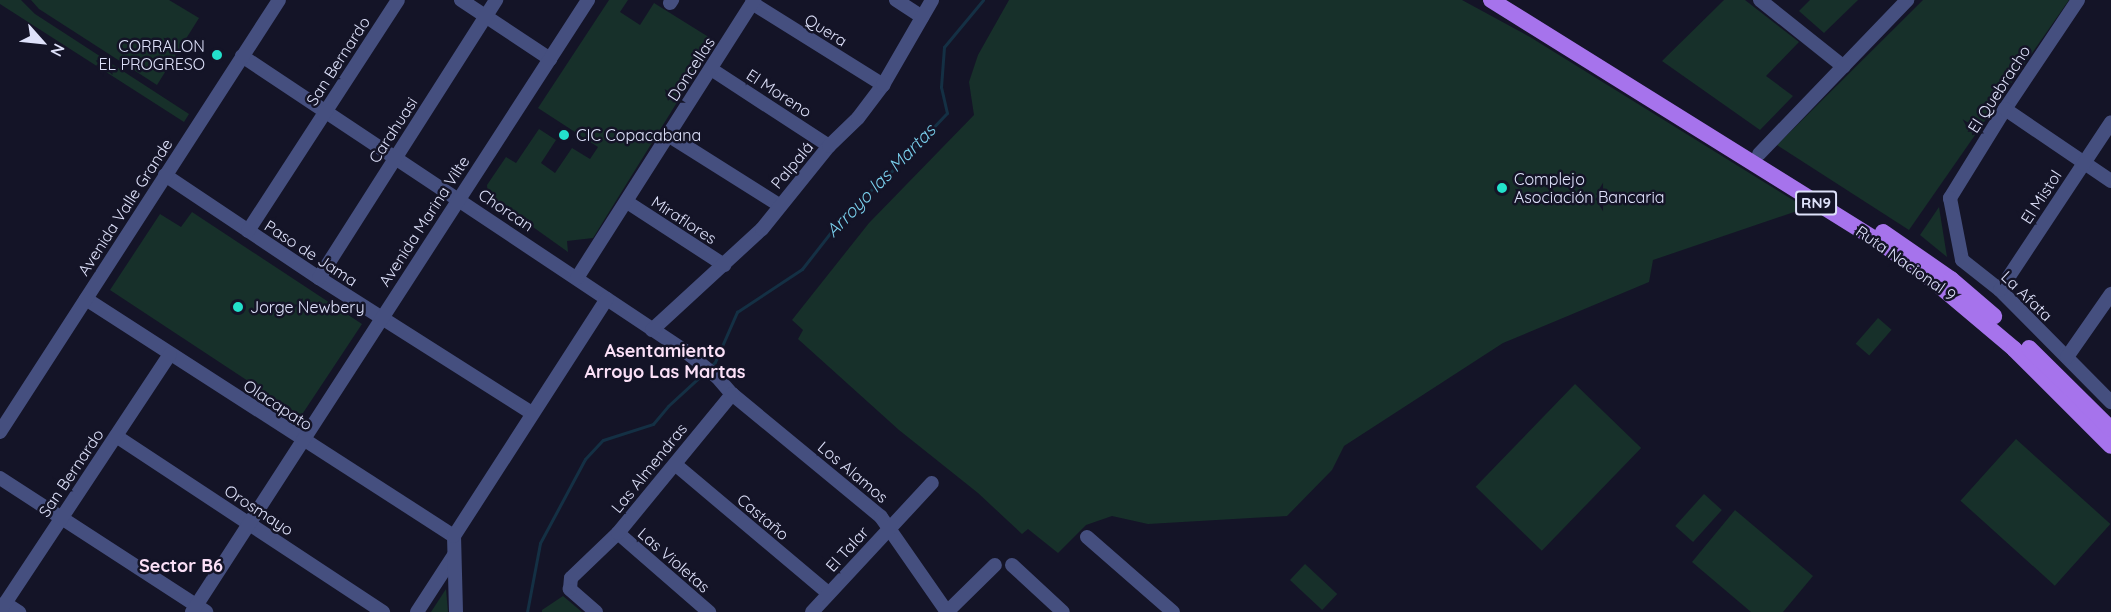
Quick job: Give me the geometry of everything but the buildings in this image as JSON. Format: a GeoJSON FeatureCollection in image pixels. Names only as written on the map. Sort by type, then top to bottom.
{"type":"FeatureCollection","features":[{"type":"Feature","properties":{"kind":"main road","name":"Ruta Nacional 9"},"geometry":{"type":"LineString","coordinates":[[1491,0],[1877,240],[1931,279],[2014,349],[2111,446]]}},
{"type":"Feature","properties":{"kind":"main road","name":"Ruta Nacional 9"},"geometry":{"type":"LineString","coordinates":[[1510,0],[1914,252],[1951,279],[2016,335],[2111,429]]}},
{"type":"Feature","properties":{"kind":"street","name":"Avenida Valle Grande"},"geometry":{"type":"LineString","coordinates":[[0,432],[279,0]]}},
{"type":"Feature","properties":{"kind":"street","name":"San Bernardo"},"geometry":{"type":"LineString","coordinates":[[248,231],[398,0]]}},
{"type":"Feature","properties":{"kind":"street"},"geometry":{"type":"LineString","coordinates":[[461,0],[550,58]]}},
{"type":"Feature","properties":{"kind":"street","name":"Carahuasi"},"geometry":{"type":"LineString","coordinates":[[319,278],[496,0]]}},
{"type":"Feature","properties":{"kind":"street","name":"Avenida Marina Vilte"},"geometry":{"type":"LineString","coordinates":[[198,610],[250,523],[458,197],[588,0]]}},
{"type":"Feature","properties":{"kind":"street"},"geometry":{"type":"LineString","coordinates":[[896,0],[922,17]]}},
{"type":"Feature","properties":{"kind":"street","name":"Palpalá"},"geometry":{"type":"LineString","coordinates":[[652,330],[762,229],[779,205],[829,146],[858,118],[883,85],[932,0]]}},
{"type":"Feature","properties":{"kind":"street"},"geometry":{"type":"LineString","coordinates":[[1760,0],[1844,67]]}},
{"type":"Feature","properties":{"kind":"street"},"geometry":{"type":"LineString","coordinates":[[1759,154],[1907,0]]}},
{"type":"Feature","properties":{"kind":"street","name":"El Quebracho"},"geometry":{"type":"LineString","coordinates":[[1950,198],[2005,109],[2078,0]]}},
{"type":"Feature","properties":{"kind":"street","name":"Doncellas"},"geometry":{"type":"LineString","coordinates":[[578,278],[753,2]]}},
{"type":"Feature","properties":{"kind":"street","name":"Quera"},"geometry":{"type":"LineString","coordinates":[[753,2],[883,85]]}},
{"type":"Feature","properties":{"kind":"street","name":"Chorcan"},"geometry":{"type":"LineString","coordinates":[[242,56],[458,197],[686,351],[717,376]]}},
{"type":"Feature","properties":{"kind":"street","name":"El Moreno"},"geometry":{"type":"LineString","coordinates":[[711,69],[829,146]]}},
{"type":"Feature","properties":{"kind":"street"},"geometry":{"type":"LineString","coordinates":[[2005,109],[2111,181]]}},
{"type":"Feature","properties":{"kind":"street","name":"El Mistol"},"geometry":{"type":"LineString","coordinates":[[2000,290],[2111,122]]}},
{"type":"Feature","properties":{"kind":"street"},"geometry":{"type":"LineString","coordinates":[[668,135],[779,205]]}},
{"type":"Feature","properties":{"kind":"street","name":"Paso de Jama"},"geometry":{"type":"LineString","coordinates":[[165,176],[319,278],[532,413]]}},
{"type":"Feature","properties":{"kind":"street","name":"La Afata"},"geometry":{"type":"LineString","coordinates":[[1950,198],[1962,260],[2000,290],[2111,402]]}},
{"type":"Feature","properties":{"kind":"street","name":"Miraflores"},"geometry":{"type":"LineString","coordinates":[[627,202],[724,265]]}},
{"type":"Feature","properties":{"kind":"street"},"geometry":{"type":"LineString","coordinates":[[2067,357],[2111,294]]}},
{"type":"Feature","properties":{"kind":"street","name":"Olacapato"},"geometry":{"type":"LineString","coordinates":[[86,299],[303,441],[454,536]]}},
{"type":"Feature","properties":{"kind":"street"},"geometry":{"type":"LineString","coordinates":[[456,612],[454,536],[607,299]]}},
{"type":"Feature","properties":{"kind":"street","name":"San Bernardo"},"geometry":{"type":"LineString","coordinates":[[3,607],[170,354]]}},
{"type":"Feature","properties":{"kind":"street","name":"Los Alamos"},"geometry":{"type":"LineString","coordinates":[[717,376],[732,394],[881,516],[947,612]]}},
{"type":"Feature","properties":{"kind":"street","name":"Las Almendras"},"geometry":{"type":"LineString","coordinates":[[596,612],[570,589],[569,584],[575,573],[618,533],[676,465],[682,452],[732,394]]}},
{"type":"Feature","properties":{"kind":"street","name":"Orosmayo"},"geometry":{"type":"LineString","coordinates":[[116,436],[383,612]]}},
{"type":"Feature","properties":{"kind":"street","name":"Castaño"},"geometry":{"type":"LineString","coordinates":[[676,465],[828,593]]}},
{"type":"Feature","properties":{"kind":"street"},"geometry":{"type":"LineString","coordinates":[[0,478],[62,517],[198,610]]}},
{"type":"Feature","properties":{"kind":"street","name":"El Talar"},"geometry":{"type":"LineString","coordinates":[[812,612],[932,483]]}},
{"type":"Feature","properties":{"kind":"street","name":"Las Violetas"},"geometry":{"type":"LineString","coordinates":[[618,533],[709,612]]}},
{"type":"Feature","properties":{"kind":"street"},"geometry":{"type":"LineString","coordinates":[[1087,537],[1173,612]]}},
{"type":"Feature","properties":{"kind":"street"},"geometry":{"type":"LineString","coordinates":[[417,612],[454,555]]}},
{"type":"Feature","properties":{"kind":"street"},"geometry":{"type":"LineString","coordinates":[[947,612],[995,565]]}},
{"type":"Feature","properties":{"kind":"street"},"geometry":{"type":"LineString","coordinates":[[1012,565],[1063,612]]}},
{"type":"Feature","properties":{"kind":"street"},"geometry":{"type":"LineString","coordinates":[[3,607],[18,612]]}},
{"type":"Feature","properties":{"kind":"green space"},"geometry":{"type":"Polygon","coordinates":[[[0,0],[21,0],[35,14],[189,114],[184,122],[0,4],[0,0]]]}},
{"type":"Feature","properties":{"kind":"green space"},"geometry":{"type":"Polygon","coordinates":[[[31,0],[169,0],[199,18],[157,85],[39,9],[31,0]]]}},
{"type":"Feature","properties":{"kind":"green space"},"geometry":{"type":"Polygon","coordinates":[[[609,0],[628,0],[620,12],[640,25],[654,3],[715,41],[593,238],[567,241],[568,252],[488,195],[487,185],[506,157],[516,163],[539,129],[556,140],[541,163],[555,173],[572,148],[590,159],[598,147],[538,108],[609,0]]]}},
{"type":"Feature","properties":{"kind":"green space"},"geometry":{"type":"Polygon","coordinates":[[[1009,0],[1462,0],[1530,37],[1806,208],[1653,260],[1649,282],[1503,343],[1344,446],[1332,470],[1287,516],[1148,524],[1112,516],[1086,525],[1058,553],[1028,529],[1022,534],[978,493],[899,430],[798,339],[803,330],[792,320],[869,223],[974,115],[969,82],[978,55],[1009,0]]]}},
{"type":"Feature","properties":{"kind":"green space"},"geometry":{"type":"Polygon","coordinates":[[[1724,0],[1745,0],[1799,42],[1766,76],[1793,96],[1760,130],[1662,61],[1724,0]]]}},
{"type":"Feature","properties":{"kind":"green space"},"geometry":{"type":"Polygon","coordinates":[[[1810,0],[1858,0],[1824,33],[1799,11],[1810,0]]]}},
{"type":"Feature","properties":{"kind":"green space"},"geometry":{"type":"Polygon","coordinates":[[[1923,0],[2069,0],[1909,230],[1777,145],[1923,0]]]}},
{"type":"Feature","properties":{"kind":"green space"},"geometry":{"type":"Polygon","coordinates":[[[1939,207],[1947,257],[1920,235],[1939,207]]]}},
{"type":"Feature","properties":{"kind":"green space","name":"Jorge Newbery"},"geometry":{"type":"Polygon","coordinates":[[[192,212],[362,324],[301,416],[110,290],[160,214],[181,227],[192,212]]]}},
{"type":"Feature","properties":{"kind":"green space"},"geometry":{"type":"Polygon","coordinates":[[[1878,318],[1892,330],[1869,355],[1856,344],[1878,318]]]}},
{"type":"Feature","properties":{"kind":"green space"},"geometry":{"type":"Polygon","coordinates":[[[1575,384],[1641,448],[1542,551],[1476,487],[1575,384]]]}},
{"type":"Feature","properties":{"kind":"green space"},"geometry":{"type":"Polygon","coordinates":[[[2016,439],[2110,524],[2055,586],[1960,501],[2016,439]]]}},
{"type":"Feature","properties":{"kind":"green space"},"geometry":{"type":"Polygon","coordinates":[[[1704,494],[1722,510],[1693,542],[1675,526],[1704,494]]]}},
{"type":"Feature","properties":{"kind":"green space"},"geometry":{"type":"Polygon","coordinates":[[[1735,510],[1813,576],[1783,612],[1751,612],[1692,562],[1735,510]]]}},
{"type":"Feature","properties":{"kind":"green space"},"geometry":{"type":"Polygon","coordinates":[[[1305,564],[1337,594],[1322,610],[1290,580],[1305,564]]]}},
{"type":"Feature","properties":{"kind":"green space"},"geometry":{"type":"Polygon","coordinates":[[[446,589],[448,612],[431,612],[446,589]]]}},
{"type":"Feature","properties":{"kind":"green space"},"geometry":{"type":"Polygon","coordinates":[[[563,596],[582,612],[542,612],[542,610],[563,596]]]}},
{"type":"Feature","properties":{"kind":"waterway","name":"Arroyo las Martas"},"geometry":{"type":"LineString","coordinates":[[710,367],[715,362],[737,312],[802,269],[845,214],[894,169],[947,113],[941,87],[944,47],[983,0]]}},
{"type":"Feature","properties":{"kind":"waterway","name":"Arroyo las Martas"},"geometry":{"type":"LineString","coordinates":[[527,612],[540,543],[585,459],[603,440],[653,424],[668,406],[705,372]]}},
{"type":"Feature","properties":{"kind":"place","name":"CORRALON EL PROGRESO"},"geometry":{"type":"Point","coordinates":[217,55]}},
{"type":"Feature","properties":{"kind":"place","name":"CIC Copacabana"},"geometry":{"type":"Point","coordinates":[564,135]}},
{"type":"Feature","properties":{"kind":"place","name":"Complejo Asociación Bancaria"},"geometry":{"type":"Point","coordinates":[1502,188]}},
{"type":"Feature","properties":{"kind":"place","name":"Jorge Newbery"},"geometry":{"type":"Point","coordinates":[238,307]}},
{"type":"Feature","properties":{"kind":"district","name":"Asentamiento Arroyo Las Martas"},"geometry":{"type":"Point","coordinates":[665,362]}},
{"type":"Feature","properties":{"kind":"district","name":"Sector B6"},"geometry":{"type":"Point","coordinates":[181,566]}}]}
